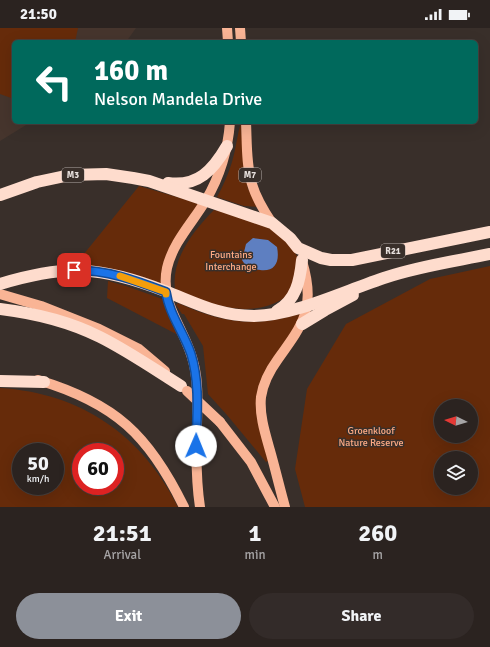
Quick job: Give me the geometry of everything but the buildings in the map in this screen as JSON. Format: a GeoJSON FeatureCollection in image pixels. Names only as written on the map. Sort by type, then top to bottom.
{"type":"FeatureCollection","features":[{"type":"Feature","properties":{"kind":"highway"},"geometry":{"type":"LineString","coordinates":[[149,181],[182,184],[196,180],[205,175],[215,166],[227,146]]}},
{"type":"Feature","properties":{"kind":"highway","name":"M3"},"geometry":{"type":"LineString","coordinates":[[0,195],[37,182],[78,174],[106,174],[149,181],[272,223]]}},
{"type":"Feature","properties":{"kind":"highway","name":"M7"},"geometry":{"type":"LineString","coordinates":[[272,223],[290,238],[300,254]]}},
{"type":"Feature","properties":{"kind":"highway","name":"R21"},"geometry":{"type":"LineString","coordinates":[[300,254],[342,261],[490,232]]}},
{"type":"Feature","properties":{"kind":"highway"},"geometry":{"type":"LineString","coordinates":[[271,315],[284,306],[294,294],[300,279],[300,254]]}},
{"type":"Feature","properties":{"kind":"highway","name":"R21"},"geometry":{"type":"LineString","coordinates":[[307,305],[412,270],[490,254]]}},
{"type":"Feature","properties":{"kind":"highway"},"geometry":{"type":"LineString","coordinates":[[0,284],[40,273],[85,270],[125,277],[219,313],[236,316],[271,315],[307,305]]}},
{"type":"Feature","properties":{"kind":"highway"},"geometry":{"type":"LineString","coordinates":[[302,324],[350,297],[373,282]]}},
{"type":"Feature","properties":{"kind":"highway"},"geometry":{"type":"LineString","coordinates":[[0,309],[39,311],[98,336],[125,350],[184,388]]}},
{"type":"Feature","properties":{"kind":"highway"},"geometry":{"type":"LineString","coordinates":[[0,381],[44,382]]}},
{"type":"Feature","properties":{"kind":"main road"},"geometry":{"type":"LineString","coordinates":[[227,28],[228,40]]}},
{"type":"Feature","properties":{"kind":"main road"},"geometry":{"type":"LineString","coordinates":[[240,28],[241,40]]}},
{"type":"Feature","properties":{"kind":"main road"},"geometry":{"type":"LineString","coordinates":[[200,507],[196,458],[197,409],[194,365],[185,338],[170,308],[166,292],[167,269],[170,256],[174,248],[206,200],[217,176],[227,146],[230,124]]}},
{"type":"Feature","properties":{"kind":"main road","name":"M7"},"geometry":{"type":"LineString","coordinates":[[246,124],[251,183],[256,196],[272,223]]}},
{"type":"Feature","properties":{"kind":"main road","name":"M7"},"geometry":{"type":"LineString","coordinates":[[285,507],[262,416],[261,398],[264,384],[275,363],[302,324],[307,305],[308,283],[300,254]]}},
{"type":"Feature","properties":{"kind":"main road"},"geometry":{"type":"LineString","coordinates":[[0,294],[39,311]]}},
{"type":"Feature","properties":{"kind":"main road"},"geometry":{"type":"LineString","coordinates":[[0,375],[27,378],[71,391],[97,404],[128,425],[143,440],[156,457],[184,507]]}},
{"type":"Feature","properties":{"kind":"main road"},"geometry":{"type":"LineString","coordinates":[[184,388],[220,422],[251,462],[275,507]]}},
{"type":"Feature","properties":{"kind":"shaded area"},"geometry":{"type":"Polygon","coordinates":[[[0,28],[136,28],[127,40],[12,40],[12,124],[28,124],[0,141],[0,28]]]}},
{"type":"Feature","properties":{"kind":"green space"},"geometry":{"type":"Polygon","coordinates":[[[0,28],[78,28],[75,40],[12,40],[12,98],[0,94],[0,28]]]}},
{"type":"Feature","properties":{"kind":"green space"},"geometry":{"type":"Polygon","coordinates":[[[241,124],[244,171],[248,189],[259,207],[244,206],[217,197],[232,162],[241,124]]]}},
{"type":"Feature","properties":{"kind":"green space"},"geometry":{"type":"Polygon","coordinates":[[[139,186],[201,204],[189,221],[163,285],[120,271],[75,265],[139,186]]]}},
{"type":"Feature","properties":{"kind":"green space","name":"Fountains Interchange"},"geometry":{"type":"Polygon","coordinates":[[[214,210],[239,215],[261,223],[286,238],[300,261],[296,285],[287,296],[268,306],[241,309],[214,304],[175,289],[175,278],[180,256],[192,236],[214,210]]]}},
{"type":"Feature","properties":{"kind":"green space","name":"Groenkloof Nature Reserve"},"geometry":{"type":"Polygon","coordinates":[[[490,266],[490,507],[305,507],[295,469],[307,389],[346,324],[430,279],[490,266]]]}},
{"type":"Feature","properties":{"kind":"green space"},"geometry":{"type":"Polygon","coordinates":[[[108,281],[165,300],[180,336],[107,298],[108,281]]]}},
{"type":"Feature","properties":{"kind":"green space"},"geometry":{"type":"Polygon","coordinates":[[[178,303],[210,316],[241,321],[256,322],[271,320],[305,312],[258,389],[270,460],[266,462],[208,394],[203,346],[184,314],[182,314],[176,305],[178,303]]]}},
{"type":"Feature","properties":{"kind":"green space"},"geometry":{"type":"Polygon","coordinates":[[[0,388],[29,392],[57,399],[82,409],[106,422],[127,439],[146,459],[163,481],[178,507],[0,507],[0,388]]]}},
{"type":"Feature","properties":{"kind":"water"},"geometry":{"type":"Polygon","coordinates":[[[253,238],[268,240],[277,247],[278,257],[273,268],[253,270],[248,268],[242,260],[246,244],[253,238]]]}},
{"type":"Feature","properties":{"kind":"slow traffic"},"geometry":{"type":"LineString","coordinates":[[120,276],[166,292],[166,294]]}},
{"type":"Feature","properties":{"kind":"route"},"geometry":{"type":"LineString","coordinates":[[74,270],[114,274],[166,292],[170,308],[185,338],[194,365],[197,409],[196,446]]}}]}
